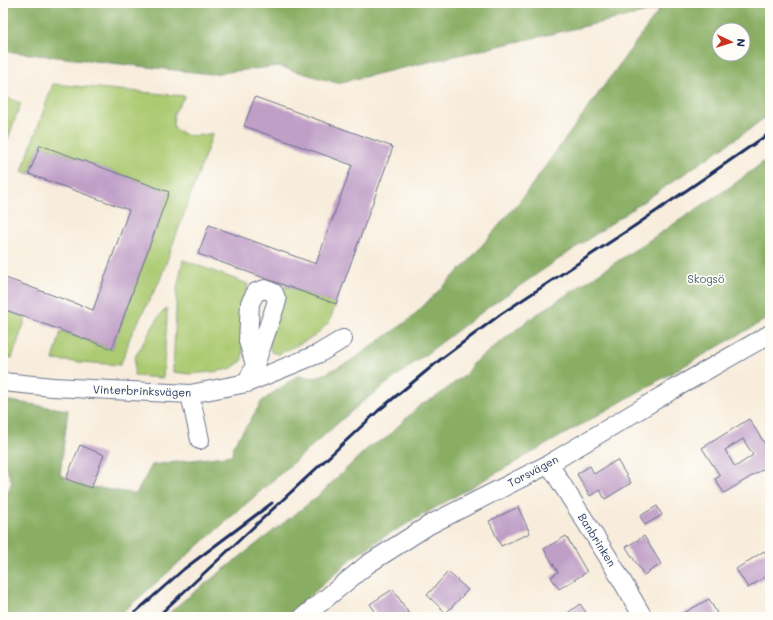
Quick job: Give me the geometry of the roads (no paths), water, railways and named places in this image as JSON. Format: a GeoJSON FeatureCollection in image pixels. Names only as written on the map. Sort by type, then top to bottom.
{"type":"FeatureCollection","features":[{"type":"Feature","properties":{"kind":"street","name":"Torsvägen"},"geometry":{"type":"LineString","coordinates":[[303,617],[368,564],[429,525],[549,464],[672,390],[770,334]]}},
{"type":"Feature","properties":{"kind":"street","name":"Vinterbrinksvägen"},"geometry":{"type":"LineString","coordinates":[[3,382],[52,387],[190,394],[246,383],[318,354],[343,339]]}},
{"type":"Feature","properties":{"kind":"street"},"geometry":{"type":"LineString","coordinates":[[246,383],[256,365]]}},
{"type":"Feature","properties":{"kind":"street"},"geometry":{"type":"LineString","coordinates":[[190,394],[200,440]]}},
{"type":"Feature","properties":{"kind":"street","name":"Banbrinken"},"geometry":{"type":"LineString","coordinates":[[549,464],[608,557],[643,617]]}},
{"type":"Feature","properties":{"kind":"railway"},"geometry":{"type":"LineString","coordinates":[[157,617],[378,411],[441,359],[501,314],[636,225],[770,133]]}},
{"type":"Feature","properties":{"kind":"railway"},"geometry":{"type":"LineString","coordinates":[[130,617],[184,569],[272,503]]}},
{"type":"Feature","properties":{"kind":"park label","name":"Skogsö"},"geometry":{"type":"Point","coordinates":[706,279]}}]}
